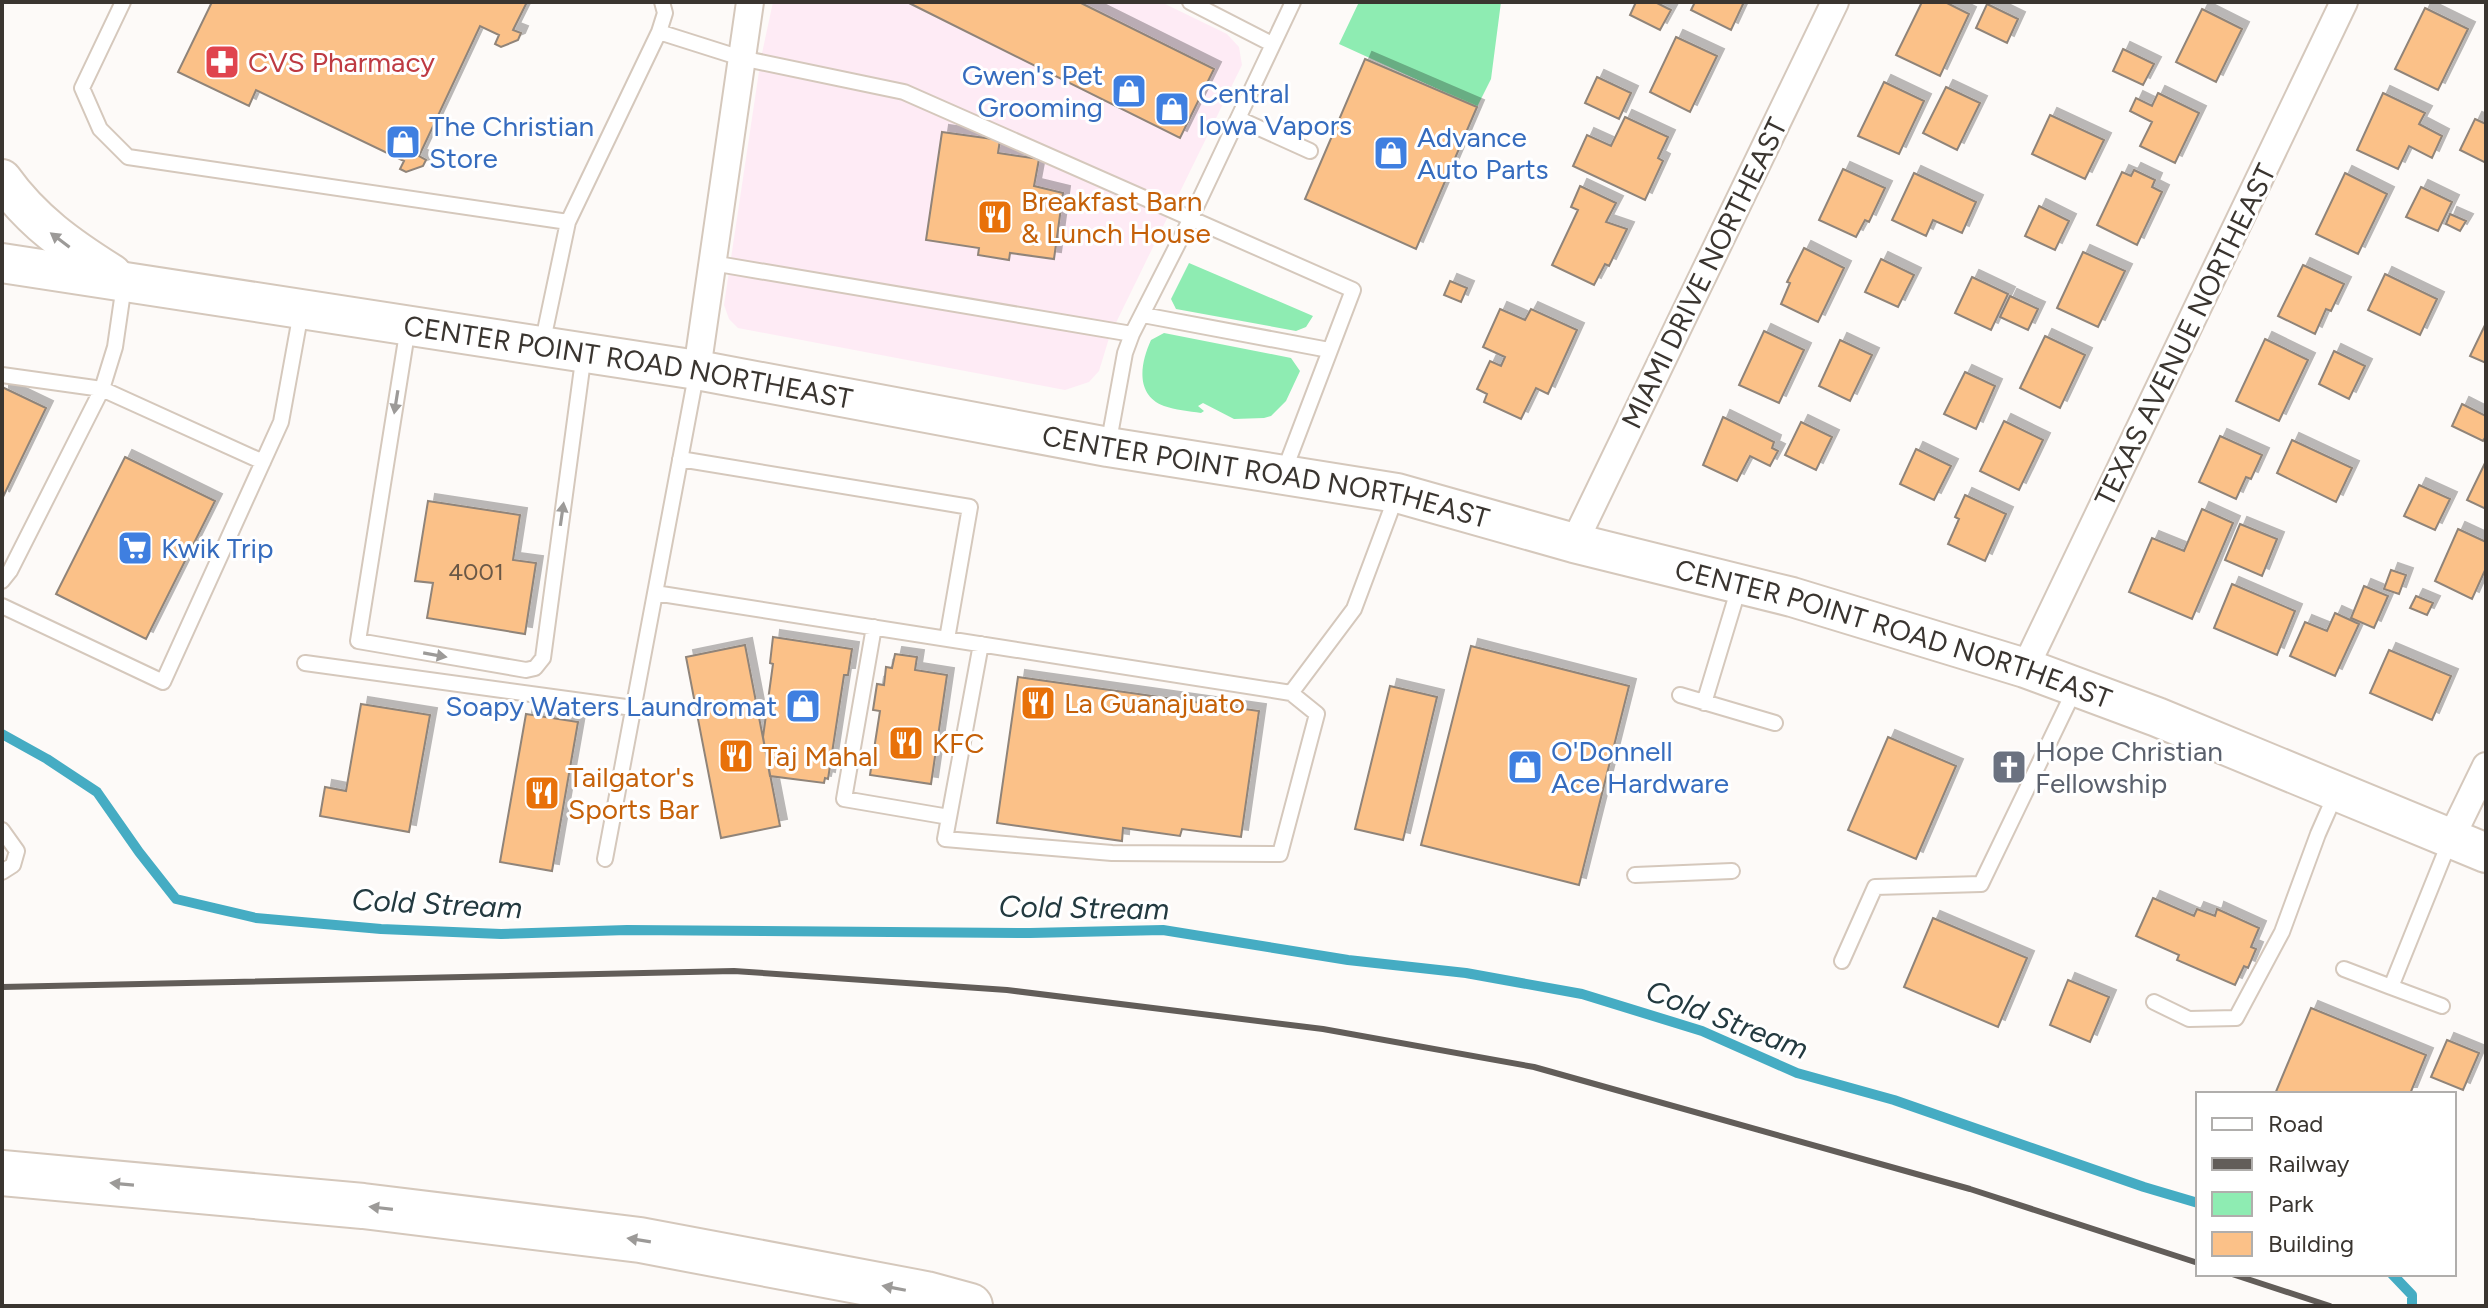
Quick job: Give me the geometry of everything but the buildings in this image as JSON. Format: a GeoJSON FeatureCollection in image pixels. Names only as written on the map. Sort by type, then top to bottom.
{"type":"FeatureCollection","features":[{"type":"Feature","properties":{"kind":"highway"},"geometry":{"type":"LineString","coordinates":[[2,1173],[363,1206],[640,1240],[926,1294],[970,1306]]}},
{"type":"Feature","properties":{"kind":"main road"},"geometry":{"type":"LineString","coordinates":[[2,179],[18,202],[42,226],[125,282]]}},
{"type":"Feature","properties":{"kind":"main road","name":"CENTER POINT ROAD NORTHEAST"},"geometry":{"type":"LineString","coordinates":[[2,263],[697,370],[1108,447],[1397,493],[1574,543],[1792,597],[2025,668],[2486,853]]}},
{"type":"Feature","properties":{"kind":"street"},"geometry":{"type":"LineString","coordinates":[[697,370],[750,2]]}},
{"type":"Feature","properties":{"kind":"street","name":"MIAMI DRIVE NORTHEAST"},"geometry":{"type":"LineString","coordinates":[[1574,543],[1835,2]]}},
{"type":"Feature","properties":{"kind":"street","name":"TEXAS AVENUE NORTHEAST"},"geometry":{"type":"LineString","coordinates":[[2025,668],[2344,2]]}},
{"type":"Feature","properties":{"kind":"street"},"geometry":{"type":"LineString","coordinates":[[2451,838],[2486,766]]}},
{"type":"Feature","properties":{"kind":"lane"},"geometry":{"type":"LineString","coordinates":[[123,2],[82,88],[100,129],[128,157],[568,222]]}},
{"type":"Feature","properties":{"kind":"lane"},"geometry":{"type":"LineString","coordinates":[[542,346],[568,222],[659,32],[665,13],[662,2]]}},
{"type":"Feature","properties":{"kind":"lane"},"geometry":{"type":"LineString","coordinates":[[1190,2],[1272,44]]}},
{"type":"Feature","properties":{"kind":"lane"},"geometry":{"type":"LineString","coordinates":[[1108,447],[1123,364],[1132,334],[1239,119],[1293,2]]}},
{"type":"Feature","properties":{"kind":"lane"},"geometry":{"type":"LineString","coordinates":[[659,32],[741,58],[904,92],[1353,290],[1282,475]]}},
{"type":"Feature","properties":{"kind":"lane"},"geometry":{"type":"LineString","coordinates":[[1239,119],[1310,151]]}},
{"type":"Feature","properties":{"kind":"lane"},"geometry":{"type":"LineString","coordinates":[[712,263],[1132,334]]}},
{"type":"Feature","properties":{"kind":"lane"},"geometry":{"type":"LineString","coordinates":[[2,581],[17,558],[102,389],[115,347],[125,282]]}},
{"type":"Feature","properties":{"kind":"lane"},"geometry":{"type":"LineString","coordinates":[[2,606],[163,682],[281,422],[302,309]]}},
{"type":"Feature","properties":{"kind":"lane"},"geometry":{"type":"LineString","coordinates":[[1143,315],[1329,350]]}},
{"type":"Feature","properties":{"kind":"lane"},"geometry":{"type":"LineString","coordinates":[[408,325],[358,641],[526,670],[535,668],[543,658],[584,352]]}},
{"type":"Feature","properties":{"kind":"lane"},"geometry":{"type":"LineString","coordinates":[[605,859],[697,370]]}},
{"type":"Feature","properties":{"kind":"lane"},"geometry":{"type":"LineString","coordinates":[[2,375],[102,389],[263,462]]}},
{"type":"Feature","properties":{"kind":"lane"},"geometry":{"type":"LineString","coordinates":[[680,459],[970,507],[947,639]]}},
{"type":"Feature","properties":{"kind":"lane"},"geometry":{"type":"LineString","coordinates":[[1291,693],[1354,609],[1397,493]]}},
{"type":"Feature","properties":{"kind":"lane"},"geometry":{"type":"LineString","coordinates":[[1704,703],[1740,584]]}},
{"type":"Feature","properties":{"kind":"lane"},"geometry":{"type":"LineString","coordinates":[[655,593],[874,627],[1291,693],[1317,714],[1280,854],[1112,853],[945,839],[981,644]]}},
{"type":"Feature","properties":{"kind":"lane"},"geometry":{"type":"LineString","coordinates":[[874,627],[844,799],[949,817]]}},
{"type":"Feature","properties":{"kind":"lane"},"geometry":{"type":"LineString","coordinates":[[305,663],[633,708]]}},
{"type":"Feature","properties":{"kind":"lane"},"geometry":{"type":"LineString","coordinates":[[1842,961],[1875,887],[1981,884],[2076,687]]}},
{"type":"Feature","properties":{"kind":"lane"},"geometry":{"type":"LineString","coordinates":[[1680,695],[1775,723]]}},
{"type":"Feature","properties":{"kind":"lane"},"geometry":{"type":"LineString","coordinates":[[2154,1002],[2189,1019],[2236,1018],[2282,932],[2337,791]]}},
{"type":"Feature","properties":{"kind":"lane"},"geometry":{"type":"LineString","coordinates":[[2,830],[17,851],[13,865],[2,872]]}},
{"type":"Feature","properties":{"kind":"lane"},"geometry":{"type":"LineString","coordinates":[[2391,987],[2451,838]]}},
{"type":"Feature","properties":{"kind":"lane"},"geometry":{"type":"LineString","coordinates":[[1635,875],[1732,871]]}},
{"type":"Feature","properties":{"kind":"lane"},"geometry":{"type":"LineString","coordinates":[[2344,969],[2442,1006]]}},
{"type":"Feature","properties":{"kind":"shaded area"},"geometry":{"type":"Polygon","coordinates":[[[773,2],[1161,2],[1227,34],[1239,47],[1242,65],[1110,335],[1099,371],[1089,382],[1065,390],[738,328],[729,319],[724,305],[761,58],[773,2]]]}},
{"type":"Feature","properties":{"kind":"green space"},"geometry":{"type":"Polygon","coordinates":[[[1359,2],[1501,2],[1491,79],[1477,107],[1339,44],[1359,2]]]}},
{"type":"Feature","properties":{"kind":"green space"},"geometry":{"type":"Polygon","coordinates":[[[1189,263],[1313,316],[1306,327],[1296,331],[1176,309],[1171,299],[1189,263]]]}},
{"type":"Feature","properties":{"kind":"green space"},"geometry":{"type":"Polygon","coordinates":[[[1164,333],[1291,358],[1300,371],[1286,401],[1271,416],[1264,418],[1234,419],[1203,403],[1198,406],[1204,411],[1201,413],[1164,406],[1148,394],[1142,377],[1151,340],[1164,333]]]}},
{"type":"Feature","properties":{"kind":"waterway","name":"Cold Stream"},"geometry":{"type":"LineString","coordinates":[[2,734],[97,792],[176,899],[256,918],[381,929],[501,934],[627,930],[1030,933],[1163,930],[1348,960],[1466,973],[1582,994],[1702,1031],[1797,1073],[1894,1100],[2196,1202]]}},
{"type":"Feature","properties":{"kind":"waterway","name":"Cold Stream"},"geometry":{"type":"LineString","coordinates":[[2394,1276],[2412,1295],[2412,1306]]}},
{"type":"Feature","properties":{"kind":"railway"},"geometry":{"type":"LineString","coordinates":[[2,987],[734,971],[1007,990],[1323,1029],[1534,1067],[1970,1189],[2196,1262]]}},
{"type":"Feature","properties":{"kind":"railway"},"geometry":{"type":"LineString","coordinates":[[2238,1276],[2330,1306]]}},
{"type":"Feature","properties":{"kind":"place","name":"CVS Pharmacy"},"geometry":{"type":"Point","coordinates":[222,62]}},
{"type":"Feature","properties":{"kind":"place","name":"Gwen's Pet Grooming"},"geometry":{"type":"Point","coordinates":[1129,91]}},
{"type":"Feature","properties":{"kind":"place","name":"Central Iowa Vapors"},"geometry":{"type":"Point","coordinates":[1172,109]}},
{"type":"Feature","properties":{"kind":"place","name":"The Christian Store"},"geometry":{"type":"Point","coordinates":[403,142]}},
{"type":"Feature","properties":{"kind":"place","name":"Advance Auto Parts"},"geometry":{"type":"Point","coordinates":[1391,153]}},
{"type":"Feature","properties":{"kind":"place","name":"Breakfast Barn & Lunch House"},"geometry":{"type":"Point","coordinates":[995,217]}},
{"type":"Feature","properties":{"kind":"place","name":"Kwik Trip"},"geometry":{"type":"Point","coordinates":[135,548]}},
{"type":"Feature","properties":{"kind":"place","name":"La Guanajuato"},"geometry":{"type":"Point","coordinates":[1038,703]}},
{"type":"Feature","properties":{"kind":"place","name":"Soapy Waters Laundromat"},"geometry":{"type":"Point","coordinates":[803,706]}},
{"type":"Feature","properties":{"kind":"place","name":"KFC"},"geometry":{"type":"Point","coordinates":[906,743]}},
{"type":"Feature","properties":{"kind":"place","name":"Taj Mahal"},"geometry":{"type":"Point","coordinates":[736,756]}},
{"type":"Feature","properties":{"kind":"place","name":"O'Donnell Ace Hardware"},"geometry":{"type":"Point","coordinates":[1525,767]}},
{"type":"Feature","properties":{"kind":"place","name":"Hope Christian Fellowship"},"geometry":{"type":"Point","coordinates":[2009,767]}},
{"type":"Feature","properties":{"kind":"place","name":"Tailgator's Sports Bar"},"geometry":{"type":"Point","coordinates":[542,793]}}]}
